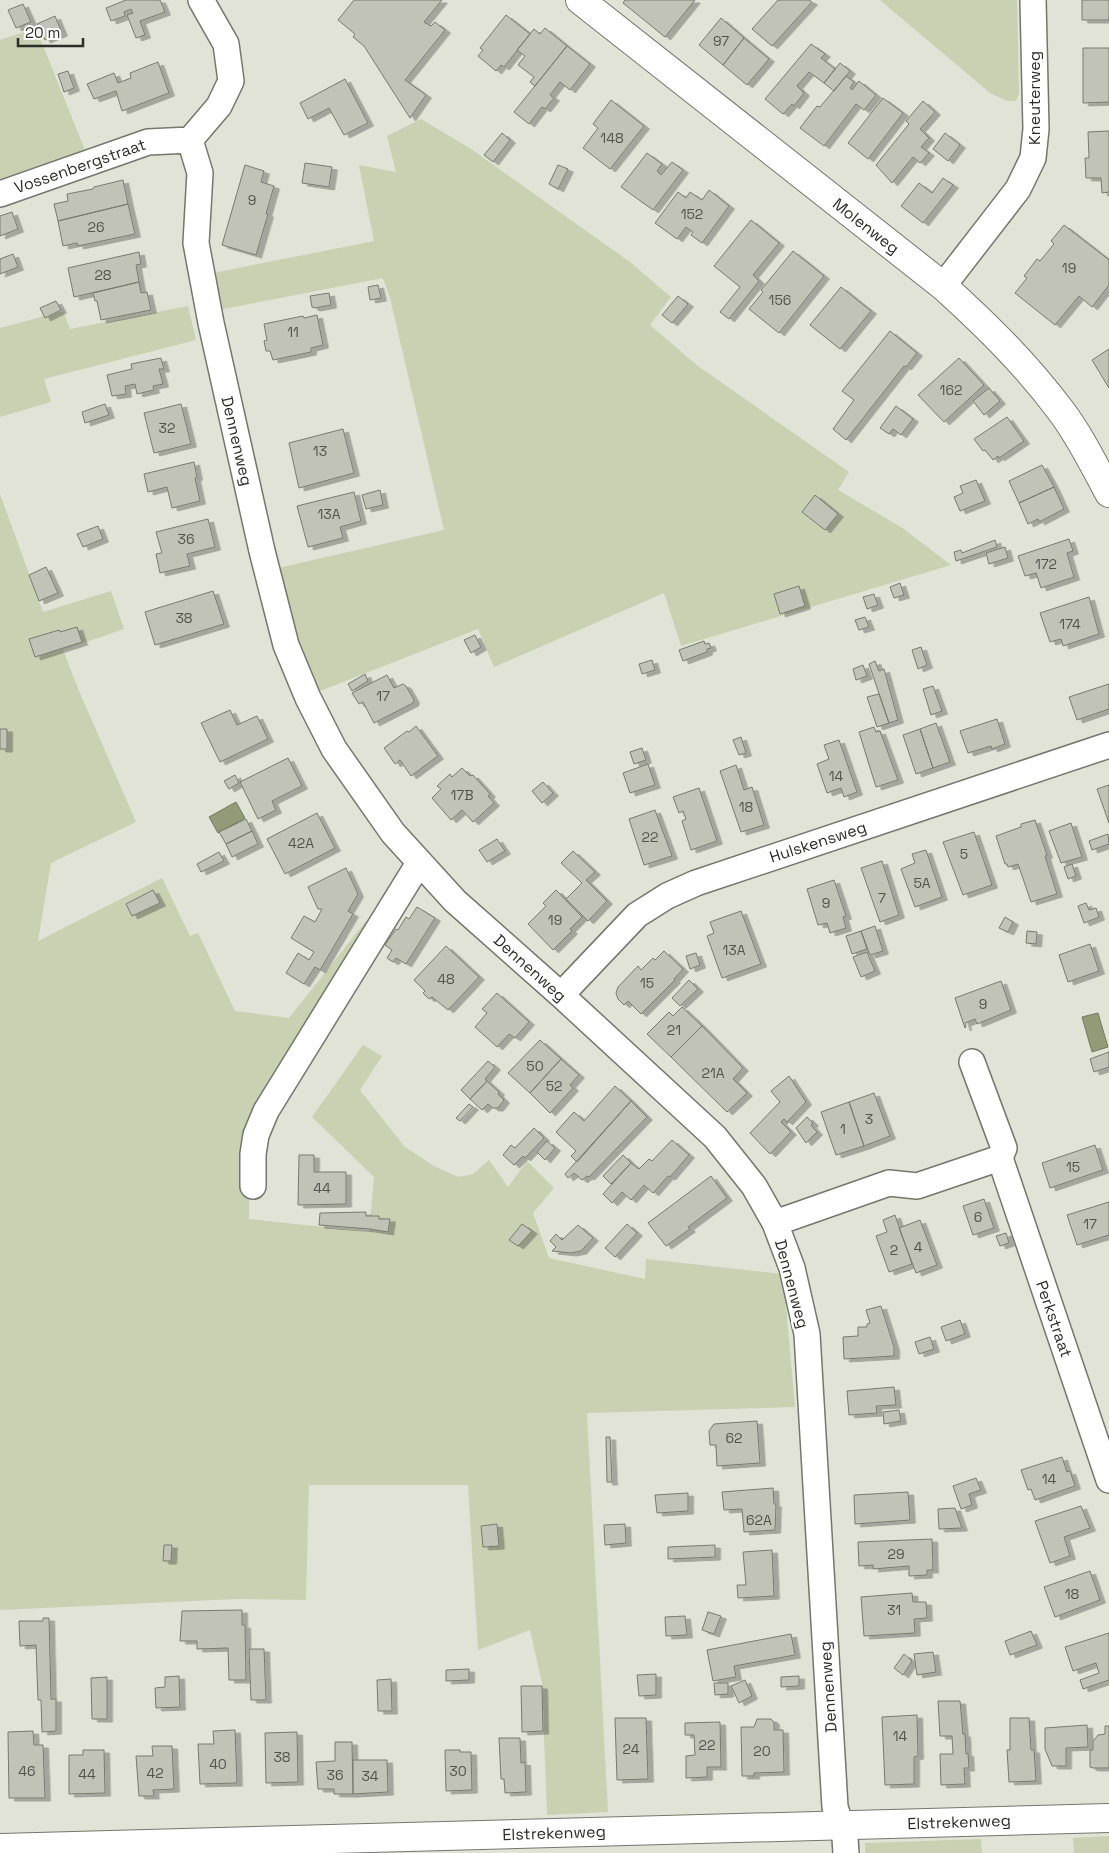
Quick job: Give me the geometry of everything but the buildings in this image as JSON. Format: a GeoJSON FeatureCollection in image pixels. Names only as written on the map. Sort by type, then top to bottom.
{"type":"FeatureCollection","features":[{"type":"Feature","properties":{"kind":"street"},"geometry":{"type":"LineString","coordinates":[[190,140],[219,106],[231,81],[226,44],[202,0]]}},
{"type":"Feature","properties":{"kind":"street","name":"Molenweg"},"geometry":{"type":"LineString","coordinates":[[580,0],[942,286],[990,328],[1056,404],[1087,451],[1109,493]]}},
{"type":"Feature","properties":{"kind":"street","name":"Kneuterweg"},"geometry":{"type":"LineString","coordinates":[[942,286],[1018,189],[1033,158],[1036,129],[1033,0]]}},
{"type":"Feature","properties":{"kind":"street","name":"Vossenbergstraat"},"geometry":{"type":"LineString","coordinates":[[0,194],[148,142],[190,140]]}},
{"type":"Feature","properties":{"kind":"street","name":"Dennenweg"},"geometry":{"type":"LineString","coordinates":[[190,140],[200,173],[196,243],[211,323],[262,552],[286,645],[308,698],[334,749],[393,833],[455,901],[561,994],[715,1137],[754,1186],[774,1223],[792,1268],[806,1334],[836,1807],[845,1838],[846,1853]]}},
{"type":"Feature","properties":{"kind":"street","name":"Hulskensweg"},"geometry":{"type":"LineString","coordinates":[[561,994],[637,915],[667,896],[696,883],[1109,745]]}},
{"type":"Feature","properties":{"kind":"street"},"geometry":{"type":"LineString","coordinates":[[253,1186],[253,1154],[256,1135],[266,1111],[419,862]]}},
{"type":"Feature","properties":{"kind":"street","name":"Perkstraat"},"geometry":{"type":"LineString","coordinates":[[972,1062],[1004,1148],[1000,1158],[1109,1480]]}},
{"type":"Feature","properties":{"kind":"street"},"geometry":{"type":"LineString","coordinates":[[774,1223],[889,1183],[917,1186],[1000,1158]]}},
{"type":"Feature","properties":{"kind":"street","name":"Elstrekenweg"},"geometry":{"type":"LineString","coordinates":[[0,1848],[1109,1818]]}},
{"type":"Feature","properties":{"kind":"shaded area"},"geometry":{"type":"Polygon","coordinates":[[[880,0],[1017,0],[1019,94],[1016,101],[1007,101],[990,93],[880,0]]]}},
{"type":"Feature","properties":{"kind":"shaded area"},"geometry":{"type":"Polygon","coordinates":[[[36,28],[85,150],[0,183],[0,40],[36,28]]]}},
{"type":"Feature","properties":{"kind":"shaded area"},"geometry":{"type":"Polygon","coordinates":[[[421,119],[471,149],[630,262],[671,297],[650,325],[698,366],[849,472],[838,490],[901,527],[951,565],[681,646],[664,593],[494,667],[478,629],[315,693],[294,636],[274,569],[444,530],[390,298],[383,278],[218,310],[213,273],[374,241],[359,165],[396,172],[387,136],[421,119]]]}},
{"type":"Feature","properties":{"kind":"shaded area"},"geometry":{"type":"Polygon","coordinates":[[[188,306],[196,340],[44,379],[51,402],[0,417],[0,328],[63,311],[70,329],[188,306]]]}},
{"type":"Feature","properties":{"kind":"shaded area"},"geometry":{"type":"Polygon","coordinates":[[[0,494],[43,612],[111,591],[124,629],[63,650],[136,822],[51,863],[38,941],[162,878],[190,936],[198,933],[235,1011],[289,1018],[366,921],[374,928],[249,1169],[249,1219],[369,1232],[374,1177],[312,1117],[363,1045],[382,1056],[360,1090],[404,1146],[434,1166],[458,1177],[473,1174],[489,1160],[508,1187],[527,1161],[554,1188],[533,1213],[549,1258],[645,1279],[646,1259],[783,1274],[795,1407],[587,1413],[608,1812],[547,1815],[542,1683],[530,1630],[478,1650],[468,1485],[309,1485],[306,1600],[237,1599],[0,1610],[0,494]]]}},
{"type":"Feature","properties":{"kind":"shaded area"},"geometry":{"type":"Polygon","coordinates":[[[236,802],[245,818],[218,833],[209,817],[236,802]]]}},
{"type":"Feature","properties":{"kind":"shaded area"},"geometry":{"type":"Polygon","coordinates":[[[1098,1013],[1108,1047],[1092,1052],[1082,1017],[1098,1013]]]}},
{"type":"Feature","properties":{"kind":"shaded area"},"geometry":{"type":"Polygon","coordinates":[[[1109,1836],[1109,1853],[1074,1853],[1073,1838],[1109,1836]]]}},
{"type":"Feature","properties":{"kind":"shaded area"},"geometry":{"type":"Polygon","coordinates":[[[981,1839],[982,1853],[865,1853],[865,1843],[981,1839]]]}}]}
